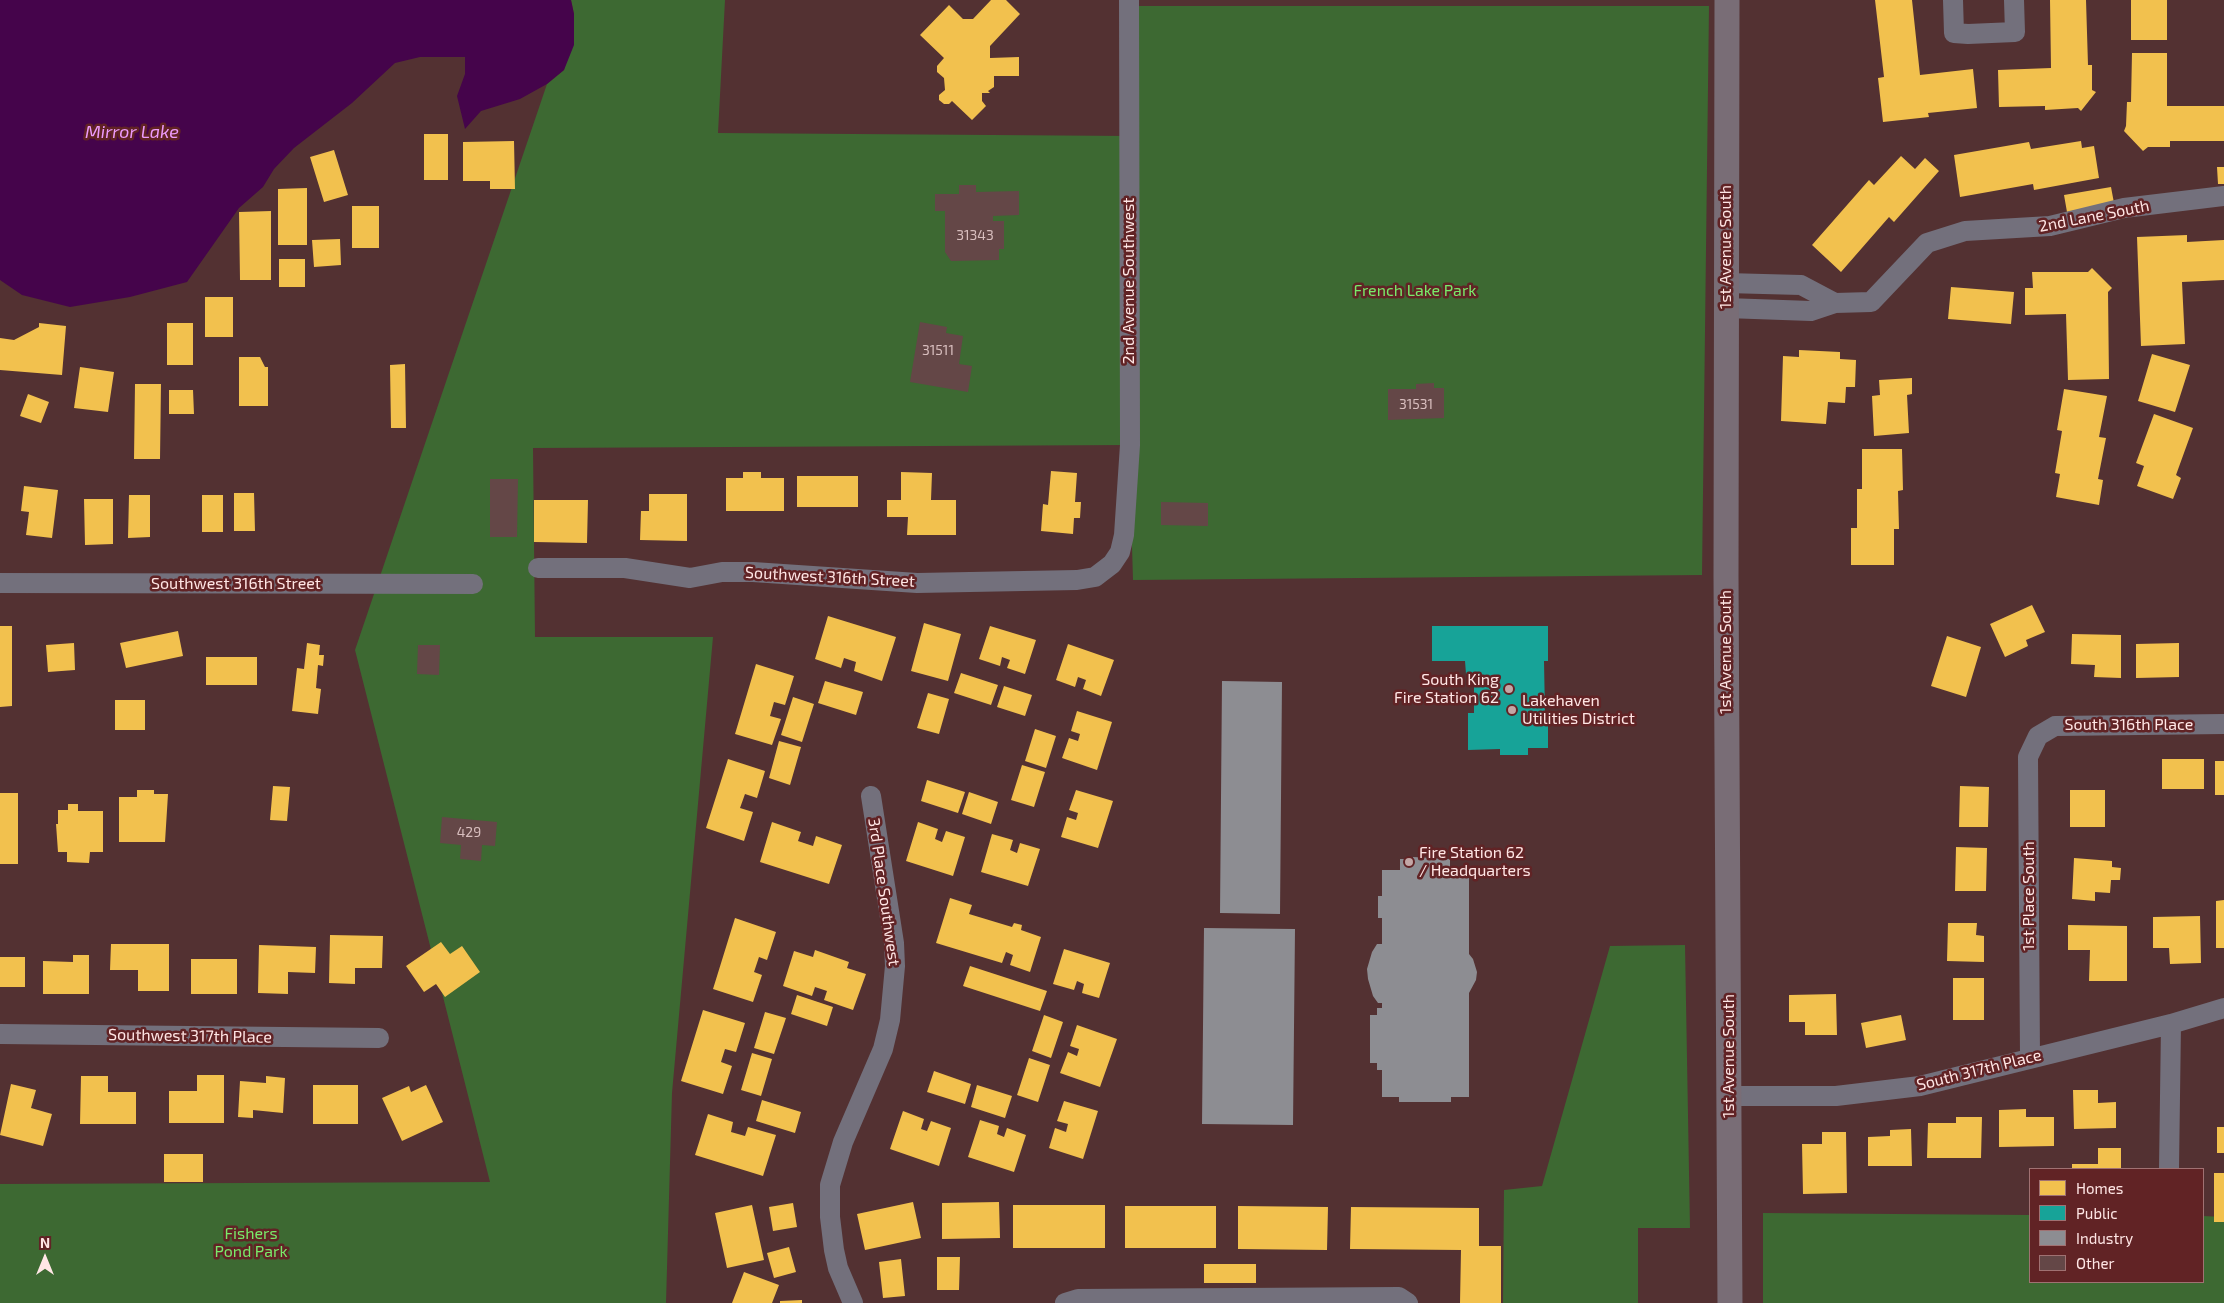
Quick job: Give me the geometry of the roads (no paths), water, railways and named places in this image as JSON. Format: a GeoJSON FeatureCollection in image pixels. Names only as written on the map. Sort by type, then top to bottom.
{"type":"FeatureCollection","features":[{"type":"Feature","properties":{"kind":"main road","name":"1st Avenue South"},"geometry":{"type":"LineString","coordinates":[[1727,0],[1726,308],[1730,1303]]}},
{"type":"Feature","properties":{"kind":"street","name":"2nd Avenue Southwest"},"geometry":{"type":"LineString","coordinates":[[1116,560],[1122,545],[1125,528],[1130,445],[1129,0]]}},
{"type":"Feature","properties":{"kind":"street"},"geometry":{"type":"LineString","coordinates":[[1952,0],[1954,33],[1968,34],[2015,32],[2014,0]]}},
{"type":"Feature","properties":{"kind":"street","name":"2nd Lane South"},"geometry":{"type":"LineString","coordinates":[[1835,303],[1871,302],[1928,243],[1965,231],[2050,226],[2124,208],[2224,196]]}},
{"type":"Feature","properties":{"kind":"street"},"geometry":{"type":"LineString","coordinates":[[1726,283],[1801,285],[1835,303]]}},
{"type":"Feature","properties":{"kind":"street"},"geometry":{"type":"LineString","coordinates":[[1726,308],[1811,311],[1835,303]]}},
{"type":"Feature","properties":{"kind":"street","name":"Southwest 316th Street"},"geometry":{"type":"LineString","coordinates":[[538,568],[625,568],[690,578],[731,572],[908,583],[1048,582],[1095,577],[1116,560]]}},
{"type":"Feature","properties":{"kind":"street","name":"Southwest 316th Street"},"geometry":{"type":"LineString","coordinates":[[0,583],[473,584]]}},
{"type":"Feature","properties":{"kind":"street","name":"South 316th Place"},"geometry":{"type":"LineString","coordinates":[[2038,736],[2055,726],[2224,724]]}},
{"type":"Feature","properties":{"kind":"street","name":"1st Place South"},"geometry":{"type":"LineString","coordinates":[[2030,1058],[2028,757],[2038,736]]}},
{"type":"Feature","properties":{"kind":"street","name":"3rd Place Southwest"},"geometry":{"type":"LineString","coordinates":[[854,1303],[838,1268],[834,1250],[830,1217],[830,1185],[843,1142],[883,1049],[890,1020],[895,966],[894,942],[871,796]]}},
{"type":"Feature","properties":{"kind":"street","name":"South 317th Place"},"geometry":{"type":"LineString","coordinates":[[1729,1096],[1836,1096],[1920,1086],[2171,1024],[2224,1008]]}},
{"type":"Feature","properties":{"kind":"street"},"geometry":{"type":"LineString","coordinates":[[2169,1168],[2171,1024]]}},
{"type":"Feature","properties":{"kind":"street","name":"Southwest 317th Place"},"geometry":{"type":"LineString","coordinates":[[0,1034],[379,1038]]}},
{"type":"Feature","properties":{"kind":"street"},"geometry":{"type":"LineString","coordinates":[[1065,1303],[1078,1299],[1399,1297],[1408,1303]]}},
{"type":"Feature","properties":{"kind":"water","name":"Mirror Lake"},"geometry":{"type":"Polygon","coordinates":[[[0,0],[571,0],[574,14],[574,45],[564,70],[547,84],[520,99],[481,111],[465,129],[457,96],[465,74],[465,57],[420,57],[395,63],[352,103],[294,148],[274,169],[263,187],[239,208],[187,282],[130,297],[70,307],[22,295],[0,280],[0,0]]]}},
{"type":"Feature","properties":{"kind":"place","name":"South King Fire Station 62"},"geometry":{"type":"Point","coordinates":[1509,689]}},
{"type":"Feature","properties":{"kind":"place","name":"Lakehaven Utilities District"},"geometry":{"type":"Point","coordinates":[1512,710]}},
{"type":"Feature","properties":{"kind":"place","name":"Fire Station 62 / Headquarters"},"geometry":{"type":"Point","coordinates":[1409,862]}},
{"type":"Feature","properties":{"kind":"park label","name":"French Lake Park"},"geometry":{"type":"Point","coordinates":[1415,291]}},
{"type":"Feature","properties":{"kind":"park label","name":"Fishers Pond Park"},"geometry":{"type":"Point","coordinates":[251,1243]}}]}
